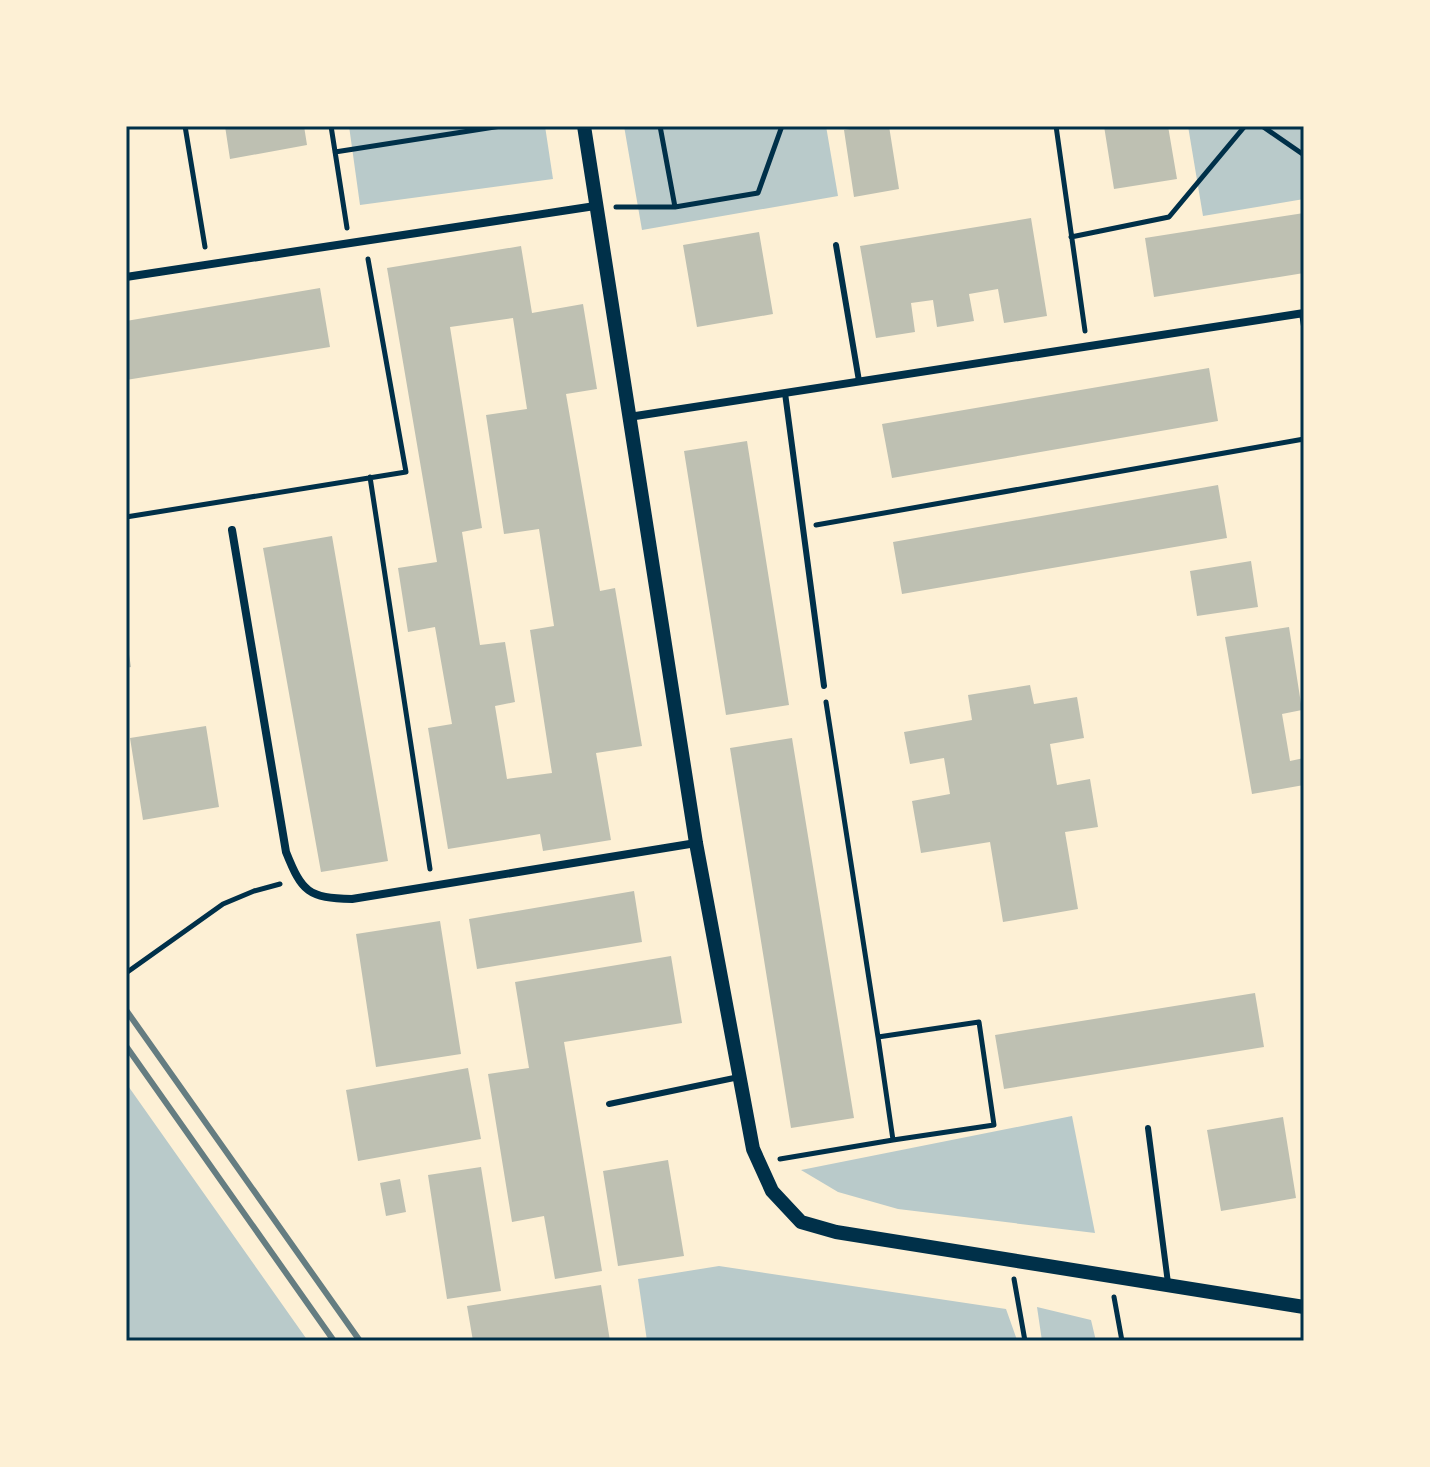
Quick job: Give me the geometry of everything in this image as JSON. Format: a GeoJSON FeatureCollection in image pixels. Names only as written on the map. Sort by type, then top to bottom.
{"type":"FeatureCollection","features":[{"type":"Feature","properties":{"kind":"street"},"geometry":{"type":"LineString","coordinates":[[584,126],[696,843],[753,1149],[772,1191],[801,1222],[836,1232],[1304,1307]]}},
{"type":"Feature","properties":{"kind":"street"},"geometry":{"type":"LineString","coordinates":[[126,277],[595,206]]}},
{"type":"Feature","properties":{"kind":"street"},"geometry":{"type":"LineString","coordinates":[[628,417],[1303,313]]}},
{"type":"Feature","properties":{"kind":"street"},"geometry":{"type":"LineString","coordinates":[[232,530],[286,852],[297,880],[310,891],[327,898],[352,899],[696,843]]}},
{"type":"Feature","properties":{"kind":"lane"},"geometry":{"type":"LineString","coordinates":[[836,245],[859,381]]}},
{"type":"Feature","properties":{"kind":"lane"},"geometry":{"type":"LineString","coordinates":[[1303,313],[1304,326]]}},
{"type":"Feature","properties":{"kind":"lane"},"geometry":{"type":"LineString","coordinates":[[785,393],[824,686]]}},
{"type":"Feature","properties":{"kind":"lane"},"geometry":{"type":"LineString","coordinates":[[609,1104],[740,1077]]}},
{"type":"Feature","properties":{"kind":"lane"},"geometry":{"type":"LineString","coordinates":[[1148,1128],[1169,1286]]}},
{"type":"Feature","properties":{"kind":"path"},"geometry":{"type":"LineString","coordinates":[[185,126],[208,266]]}},
{"type":"Feature","properties":{"kind":"path"},"geometry":{"type":"LineString","coordinates":[[331,126],[349,244]]}},
{"type":"Feature","properties":{"kind":"path"},"geometry":{"type":"LineString","coordinates":[[335,152],[501,126]]}},
{"type":"Feature","properties":{"kind":"path"},"geometry":{"type":"LineString","coordinates":[[660,126],[675,207]]}},
{"type":"Feature","properties":{"kind":"path"},"geometry":{"type":"LineString","coordinates":[[595,206],[675,207],[758,193],[782,126]]}},
{"type":"Feature","properties":{"kind":"path"},"geometry":{"type":"LineString","coordinates":[[1056,126],[1087,346]]}},
{"type":"Feature","properties":{"kind":"path"},"geometry":{"type":"LineString","coordinates":[[1071,237],[1169,217],[1245,126]]}},
{"type":"Feature","properties":{"kind":"path"},"geometry":{"type":"LineString","coordinates":[[1262,126],[1304,155]]}},
{"type":"Feature","properties":{"kind":"path"},"geometry":{"type":"LineString","coordinates":[[126,517],[406,472],[365,242]]}},
{"type":"Feature","properties":{"kind":"path"},"geometry":{"type":"LineString","coordinates":[[803,527],[1304,439]]}},
{"type":"Feature","properties":{"kind":"path"},"geometry":{"type":"LineString","coordinates":[[370,477],[433,886]]}},
{"type":"Feature","properties":{"kind":"path"},"geometry":{"type":"LineString","coordinates":[[824,686],[893,1140]]}},
{"type":"Feature","properties":{"kind":"path"},"geometry":{"type":"LineString","coordinates":[[126,973],[223,904],[254,891],[297,880]]}},
{"type":"Feature","properties":{"kind":"path"},"geometry":{"type":"LineString","coordinates":[[759,1162],[994,1125],[979,1022],[878,1037]]}},
{"type":"Feature","properties":{"kind":"path"},"geometry":{"type":"LineString","coordinates":[[1010,1260],[1025,1341]]}},
{"type":"Feature","properties":{"kind":"path"},"geometry":{"type":"LineString","coordinates":[[1110,1277],[1122,1341]]}},
{"type":"Feature","properties":{"kind":"shaded area"},"geometry":{"type":"Polygon","coordinates":[[[349,126],[545,126],[553,179],[360,205],[349,126]]]}},
{"type":"Feature","properties":{"kind":"shaded area"},"geometry":{"type":"Polygon","coordinates":[[[624,126],[826,126],[838,196],[642,230],[624,126]]]}},
{"type":"Feature","properties":{"kind":"shaded area"},"geometry":{"type":"Polygon","coordinates":[[[1188,126],[1304,126],[1304,199],[1203,216],[1188,126]]]}},
{"type":"Feature","properties":{"kind":"shaded area"},"geometry":{"type":"Polygon","coordinates":[[[126,1083],[308,1341],[126,1341],[126,1083]]]}},
{"type":"Feature","properties":{"kind":"shaded area"},"geometry":{"type":"Polygon","coordinates":[[[1072,1116],[1095,1233],[898,1209],[838,1192],[801,1170],[1072,1116]]]}},
{"type":"Feature","properties":{"kind":"shaded area"},"geometry":{"type":"Polygon","coordinates":[[[719,1266],[1006,1309],[1017,1340],[647,1341],[638,1279],[719,1266]]]}},
{"type":"Feature","properties":{"kind":"shaded area"},"geometry":{"type":"Polygon","coordinates":[[[1037,1307],[1091,1320],[1096,1341],[1042,1341],[1037,1307]]]}},
{"type":"Feature","properties":{"kind":"building"},"geometry":{"type":"Polygon","coordinates":[[[225,126],[304,126],[307,145],[230,159],[225,126]]]}},
{"type":"Feature","properties":{"kind":"building"},"geometry":{"type":"Polygon","coordinates":[[[889,126],[899,189],[854,197],[844,130],[889,126]]]}},
{"type":"Feature","properties":{"kind":"building"},"geometry":{"type":"Polygon","coordinates":[[[1104,126],[1168,126],[1177,179],[1114,189],[1104,126]]]}},
{"type":"Feature","properties":{"kind":"building"},"geometry":{"type":"Polygon","coordinates":[[[1304,213],[1304,273],[1154,297],[1145,238],[1304,213]]]}},
{"type":"Feature","properties":{"kind":"building"},"geometry":{"type":"Polygon","coordinates":[[[1031,218],[1047,316],[1004,323],[998,289],[969,294],[974,321],[937,327],[933,300],[911,303],[915,332],[876,338],[860,246],[1031,218]]]}},
{"type":"Feature","properties":{"kind":"building"},"geometry":{"type":"Polygon","coordinates":[[[759,232],[773,314],[697,327],[683,245],[759,232]]]}},
{"type":"Feature","properties":{"kind":"building"},"geometry":{"type":"Polygon","coordinates":[[[521,246],[532,313],[583,304],[597,389],[566,394],[600,591],[615,588],[642,746],[596,753],[611,840],[543,851],[540,834],[448,849],[428,728],[452,724],[435,627],[408,632],[398,568],[437,562],[387,268],[521,246]],[[513,318],[450,327],[482,528],[462,532],[480,645],[505,642],[515,702],[495,706],[507,779],[552,773],[530,630],[554,626],[539,529],[504,534],[486,415],[527,409],[513,318]]]}},
{"type":"Feature","properties":{"kind":"building"},"geometry":{"type":"Polygon","coordinates":[[[320,288],[330,347],[126,380],[126,321],[320,288]]]}},
{"type":"Feature","properties":{"kind":"building"},"geometry":{"type":"Polygon","coordinates":[[[1209,368],[1218,421],[892,478],[882,424],[1209,368]]]}},
{"type":"Feature","properties":{"kind":"building"},"geometry":{"type":"Polygon","coordinates":[[[747,441],[789,705],[726,715],[684,451],[747,441]]]}},
{"type":"Feature","properties":{"kind":"building"},"geometry":{"type":"Polygon","coordinates":[[[1218,485],[1227,538],[902,594],[893,542],[1218,485]]]}},
{"type":"Feature","properties":{"kind":"building"},"geometry":{"type":"Polygon","coordinates":[[[332,536],[388,861],[321,872],[263,548],[332,536]]]}},
{"type":"Feature","properties":{"kind":"building"},"geometry":{"type":"Polygon","coordinates":[[[1251,561],[1258,607],[1197,616],[1190,571],[1251,561]]]}},
{"type":"Feature","properties":{"kind":"building"},"geometry":{"type":"Polygon","coordinates":[[[1289,627],[1302,710],[1282,714],[1290,761],[1304,758],[1304,785],[1252,794],[1225,637],[1289,627]]]}},
{"type":"Feature","properties":{"kind":"building"},"geometry":{"type":"Polygon","coordinates":[[[126,648],[131,667],[126,668],[126,648]]]}},
{"type":"Feature","properties":{"kind":"building"},"geometry":{"type":"Polygon","coordinates":[[[1030,685],[1034,704],[1077,697],[1084,738],[1050,744],[1057,785],[1090,779],[1098,827],[1065,832],[1078,909],[1003,922],[990,842],[921,853],[912,801],[950,794],[944,758],[910,764],[904,732],[972,720],[968,695],[1030,685]]]}},
{"type":"Feature","properties":{"kind":"building"},"geometry":{"type":"Polygon","coordinates":[[[206,726],[219,807],[143,820],[130,738],[206,726]]]}},
{"type":"Feature","properties":{"kind":"building"},"geometry":{"type":"Polygon","coordinates":[[[792,738],[854,1118],[791,1128],[730,748],[792,738]]]}},
{"type":"Feature","properties":{"kind":"building"},"geometry":{"type":"Polygon","coordinates":[[[634,891],[642,942],[477,969],[469,919],[634,891]]]}},
{"type":"Feature","properties":{"kind":"building"},"geometry":{"type":"Polygon","coordinates":[[[440,921],[461,1054],[376,1067],[356,934],[440,921]]]}},
{"type":"Feature","properties":{"kind":"building"},"geometry":{"type":"Polygon","coordinates":[[[671,956],[682,1023],[564,1042],[602,1271],[555,1279],[544,1216],[512,1222],[488,1074],[529,1068],[515,982],[671,956]]]}},
{"type":"Feature","properties":{"kind":"building"},"geometry":{"type":"Polygon","coordinates":[[[1255,993],[1264,1047],[1004,1089],[995,1035],[1255,993]]]}},
{"type":"Feature","properties":{"kind":"building"},"geometry":{"type":"Polygon","coordinates":[[[468,1068],[481,1139],[358,1161],[346,1090],[468,1068]]]}},
{"type":"Feature","properties":{"kind":"building"},"geometry":{"type":"Polygon","coordinates":[[[1283,1117],[1296,1198],[1221,1211],[1207,1130],[1283,1117]]]}},
{"type":"Feature","properties":{"kind":"building"},"geometry":{"type":"Polygon","coordinates":[[[668,1160],[684,1256],[618,1266],[603,1171],[668,1160]]]}},
{"type":"Feature","properties":{"kind":"building"},"geometry":{"type":"Polygon","coordinates":[[[481,1167],[501,1291],[447,1299],[428,1175],[481,1167]]]}},
{"type":"Feature","properties":{"kind":"building"},"geometry":{"type":"Polygon","coordinates":[[[400,1179],[406,1212],[386,1216],[380,1183],[400,1179]]]}},
{"type":"Feature","properties":{"kind":"building"},"geometry":{"type":"Polygon","coordinates":[[[601,1285],[610,1341],[473,1341],[467,1306],[601,1285]]]}},
{"type":"Feature","properties":{"kind":"railway"},"geometry":{"type":"LineString","coordinates":[[126,1010],[360,1341]]}},
{"type":"Feature","properties":{"kind":"railway"},"geometry":{"type":"LineString","coordinates":[[126,1046],[334,1341]]}}]}
